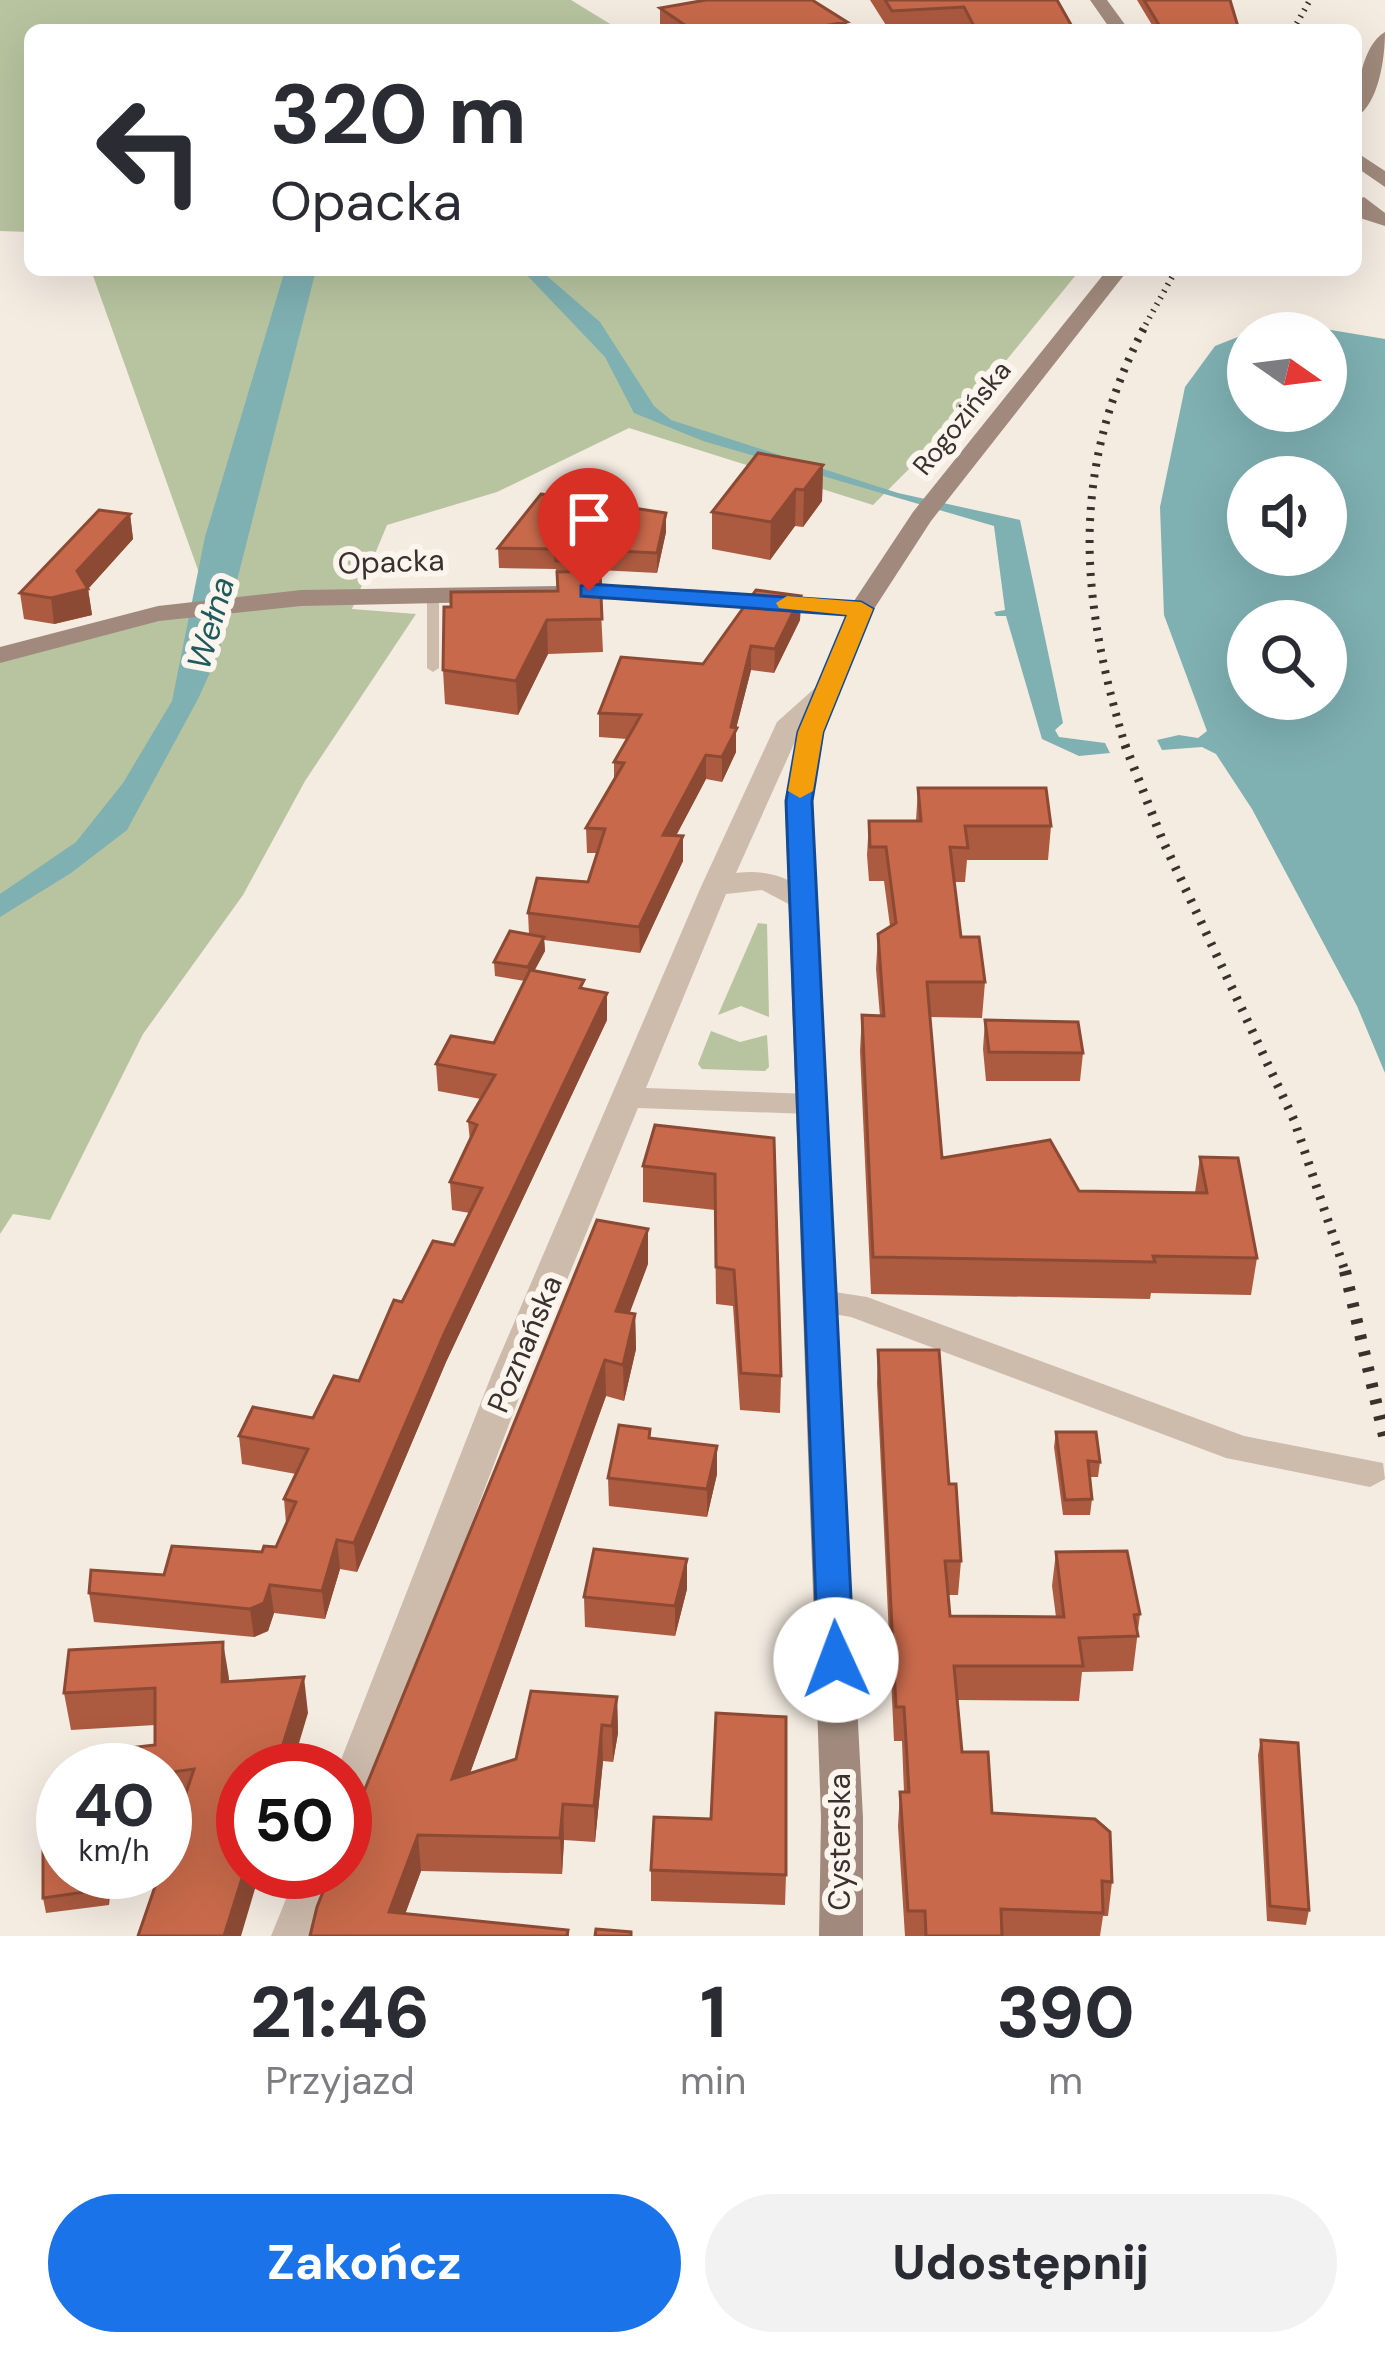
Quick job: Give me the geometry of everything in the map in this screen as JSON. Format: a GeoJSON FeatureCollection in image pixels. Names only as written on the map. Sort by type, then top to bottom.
{"type":"FeatureCollection","features":[{"type":"Feature","properties":{"kind":"main road"},"geometry":{"type":"LineString","coordinates":[[1362,96],[1385,37]]}},
{"type":"Feature","properties":{"kind":"main road"},"geometry":{"type":"LineString","coordinates":[[1373,199],[1385,220]]}},
{"type":"Feature","properties":{"kind":"main road","name":"Rogozińska"},"geometry":{"type":"LineString","coordinates":[[861,609],[921,517],[1113,276]]}},
{"type":"Feature","properties":{"kind":"main road","name":"Opacka"},"geometry":{"type":"LineString","coordinates":[[0,655],[158,614],[301,598],[628,592],[861,609]]}},
{"type":"Feature","properties":{"kind":"main road","name":"Cysterska"},"geometry":{"type":"LineString","coordinates":[[841,1936],[842,1818],[799,801],[811,732],[861,609]]}},
{"type":"Feature","properties":{"kind":"street","name":"Poznańska"},"geometry":{"type":"LineString","coordinates":[[368,1743],[510,1374],[714,889],[790,722],[824,694]]}},
{"type":"Feature","properties":{"kind":"street"},"geometry":{"type":"LineString","coordinates":[[714,889],[762,880],[790,891],[800,901]]}},
{"type":"Feature","properties":{"kind":"street"},"geometry":{"type":"LineString","coordinates":[[629,1098],[810,1104]]}},
{"type":"Feature","properties":{"kind":"street"},"geometry":{"type":"LineString","coordinates":[[821,1302],[855,1305],[1239,1449],[1370,1473]]}},
{"type":"Feature","properties":{"kind":"street"},"geometry":{"type":"LineString","coordinates":[[293,1936],[307,1899]]}},
{"type":"Feature","properties":{"kind":"lane"},"geometry":{"type":"LineString","coordinates":[[433,593],[433,668]]}},
{"type":"Feature","properties":{"kind":"green space"},"geometry":{"type":"Polygon","coordinates":[[[0,0],[571,0],[610,24],[24,24],[24,232],[0,231],[0,0]]]}},
{"type":"Feature","properties":{"kind":"green space"},"geometry":{"type":"Polygon","coordinates":[[[93,276],[1075,276],[956,422],[873,505],[629,428],[497,492],[387,525],[352,609],[416,614],[305,781],[243,895],[143,1034],[50,1220],[13,1214],[0,1234],[0,656],[158,614],[213,612],[93,276]]]}},
{"type":"Feature","properties":{"kind":"green space"},"geometry":{"type":"Polygon","coordinates":[[[758,923],[767,924],[769,1017],[741,1006],[718,1015],[758,923]]]}},
{"type":"Feature","properties":{"kind":"green space"},"geometry":{"type":"Polygon","coordinates":[[[711,1031],[740,1042],[767,1035],[769,1067],[765,1071],[702,1069],[698,1064],[711,1031]]]}},
{"type":"Feature","properties":{"kind":"water","name":"Wełna"},"geometry":{"type":"Polygon","coordinates":[[[283,276],[314,276],[218,655],[198,699],[127,830],[71,873],[0,917],[0,894],[76,842],[123,783],[172,701],[205,537],[283,276]]]}},
{"type":"Feature","properties":{"kind":"water"},"geometry":{"type":"Polygon","coordinates":[[[528,276],[547,276],[600,322],[654,406],[671,420],[898,493],[1020,520],[1063,723],[1055,730],[1059,737],[1105,743],[1110,753],[1079,756],[1042,739],[1006,616],[994,612],[1005,610],[994,526],[703,441],[634,413],[605,357],[528,276]]]}},
{"type":"Feature","properties":{"kind":"water"},"geometry":{"type":"Polygon","coordinates":[[[1347,333],[1385,339],[1385,1073],[1357,1006],[1252,809],[1216,754],[1202,747],[1162,750],[1157,740],[1179,735],[1198,738],[1207,731],[1164,615],[1160,507],[1185,387],[1215,346],[1227,341],[1227,432],[1347,432],[1347,333]]]}},
{"type":"Feature","properties":{"kind":"building"},"geometry":{"type":"Polygon","coordinates":[[[706,0],[812,0],[847,22],[683,24],[660,8],[706,0]]]}},
{"type":"Feature","properties":{"kind":"building"},"geometry":{"type":"Polygon","coordinates":[[[885,0],[1057,0],[1071,24],[973,24],[964,7],[892,11],[885,0]]]}},
{"type":"Feature","properties":{"kind":"building"},"geometry":{"type":"Polygon","coordinates":[[[1144,0],[1230,0],[1237,24],[1158,24],[1144,0]]]}},
{"type":"Feature","properties":{"kind":"building"},"geometry":{"type":"Polygon","coordinates":[[[758,453],[823,465],[804,490],[796,489],[771,522],[712,512],[758,453]]]}},
{"type":"Feature","properties":{"kind":"building"},"geometry":{"type":"Polygon","coordinates":[[[541,494],[666,513],[657,553],[599,550],[599,561],[556,561],[555,549],[498,548],[541,494]]]}},
{"type":"Feature","properties":{"kind":"building"},"geometry":{"type":"Polygon","coordinates":[[[99,510],[130,514],[77,571],[88,589],[51,598],[20,593],[99,510]]]}},
{"type":"Feature","properties":{"kind":"building"},"geometry":{"type":"Polygon","coordinates":[[[600,571],[602,619],[547,620],[516,681],[443,670],[444,607],[451,607],[451,592],[558,591],[557,572],[600,571]]]}},
{"type":"Feature","properties":{"kind":"building"},"geometry":{"type":"Polygon","coordinates":[[[756,590],[801,596],[775,649],[751,646],[731,727],[737,728],[722,757],[706,755],[663,835],[683,836],[639,927],[528,913],[537,878],[588,882],[605,829],[586,828],[624,763],[614,762],[641,715],[599,713],[621,657],[703,664],[756,590]]]}},
{"type":"Feature","properties":{"kind":"building"},"geometry":{"type":"Polygon","coordinates":[[[918,788],[1046,788],[1051,826],[965,826],[968,848],[950,847],[961,937],[979,937],[985,982],[927,982],[942,1158],[1050,1140],[1079,1191],[1207,1193],[1200,1157],[1238,1158],[1257,1258],[1153,1256],[1155,1262],[873,1257],[862,1015],[884,1016],[878,934],[896,923],[886,847],[870,847],[869,821],[921,821],[918,788]]]}},
{"type":"Feature","properties":{"kind":"building"},"geometry":{"type":"Polygon","coordinates":[[[510,931],[544,937],[528,967],[494,962],[510,931]]]}},
{"type":"Feature","properties":{"kind":"building"},"geometry":{"type":"Polygon","coordinates":[[[530,970],[584,980],[580,988],[607,993],[444,1334],[354,1543],[337,1540],[322,1591],[270,1585],[264,1603],[250,1609],[89,1593],[91,1570],[164,1575],[172,1546],[262,1552],[264,1546],[276,1547],[296,1502],[284,1499],[308,1449],[239,1436],[253,1407],[313,1418],[334,1376],[359,1381],[394,1300],[402,1302],[433,1241],[454,1245],[482,1188],[450,1182],[477,1125],[468,1121],[495,1075],[436,1064],[451,1036],[494,1043],[530,970]]]}},
{"type":"Feature","properties":{"kind":"building"},"geometry":{"type":"Polygon","coordinates":[[[985,1020],[1078,1022],[1083,1053],[989,1052],[985,1020]]]}},
{"type":"Feature","properties":{"kind":"building"},"geometry":{"type":"Polygon","coordinates":[[[655,1125],[774,1138],[781,1376],[741,1373],[734,1270],[716,1267],[715,1174],[643,1166],[655,1125]]]}},
{"type":"Feature","properties":{"kind":"building"},"geometry":{"type":"Polygon","coordinates":[[[597,1220],[648,1229],[616,1311],[635,1314],[623,1365],[605,1360],[452,1779],[516,1759],[531,1691],[617,1697],[612,1726],[602,1725],[594,1806],[563,1804],[560,1838],[418,1835],[389,1912],[568,1930],[567,1936],[310,1936],[320,1899],[372,1899],[372,1772],[597,1220]]]}},
{"type":"Feature","properties":{"kind":"building"},"geometry":{"type":"Polygon","coordinates":[[[878,1350],[939,1350],[949,1484],[956,1484],[961,1561],[945,1561],[950,1616],[1064,1617],[1056,1552],[1127,1551],[1140,1614],[1134,1615],[1138,1636],[1079,1638],[1083,1666],[954,1666],[962,1752],[988,1752],[992,1813],[1095,1819],[1110,1832],[1112,1882],[1102,1881],[1103,1913],[1001,1909],[1002,1936],[926,1936],[925,1911],[908,1911],[900,1792],[909,1792],[904,1707],[896,1707],[878,1350]]]}},
{"type":"Feature","properties":{"kind":"building"},"geometry":{"type":"Polygon","coordinates":[[[619,1425],[650,1429],[649,1438],[717,1446],[707,1489],[608,1478],[619,1425]]]}},
{"type":"Feature","properties":{"kind":"building"},"geometry":{"type":"Polygon","coordinates":[[[1056,1432],[1096,1432],[1100,1462],[1088,1461],[1092,1499],[1065,1500],[1056,1432]]]}},
{"type":"Feature","properties":{"kind":"building"},"geometry":{"type":"Polygon","coordinates":[[[594,1549],[687,1559],[675,1606],[584,1597],[594,1549]]]}},
{"type":"Feature","properties":{"kind":"building"},"geometry":{"type":"Polygon","coordinates":[[[223,1642],[222,1682],[304,1677],[283,1743],[216,1743],[216,1899],[236,1899],[224,1936],[138,1936],[151,1899],[192,1899],[192,1743],[155,1743],[155,1688],[64,1693],[69,1650],[223,1642]]]}},
{"type":"Feature","properties":{"kind":"building"},"geometry":{"type":"Polygon","coordinates":[[[716,1713],[786,1717],[786,1875],[651,1870],[654,1817],[711,1819],[716,1713]]]}},
{"type":"Feature","properties":{"kind":"building"},"geometry":{"type":"Polygon","coordinates":[[[1261,1740],[1298,1743],[1309,1910],[1270,1906],[1261,1740]]]}},
{"type":"Feature","properties":{"kind":"building"},"geometry":{"type":"Polygon","coordinates":[[[596,1929],[631,1932],[631,1936],[595,1936],[596,1929]]]}},
{"type":"Feature","properties":{"kind":"railway"},"geometry":{"type":"LineString","coordinates":[[1296,24],[1310,0]]}},
{"type":"Feature","properties":{"kind":"railway"},"geometry":{"type":"LineString","coordinates":[[1142,331],[1173,276]]}},
{"type":"Feature","properties":{"kind":"railway"},"geometry":{"type":"LineString","coordinates":[[1125,746],[1099,640],[1090,536],[1103,433],[1144,328]]}},
{"type":"Feature","properties":{"kind":"railway"},"geometry":{"type":"LineString","coordinates":[[1125,746],[1162,839],[1294,1120],[1345,1271]]}},
{"type":"Feature","properties":{"kind":"railway"},"geometry":{"type":"LineString","coordinates":[[1345,1271],[1385,1440]]}},
{"type":"Feature","properties":{"kind":"slow traffic"},"geometry":{"type":"LineString","coordinates":[[787,603],[861,609],[811,732],[800,791]]}},
{"type":"Feature","properties":{"kind":"route"},"geometry":{"type":"LineString","coordinates":[[589,591],[861,609],[811,732],[799,801],[836,1660]]}}]}
